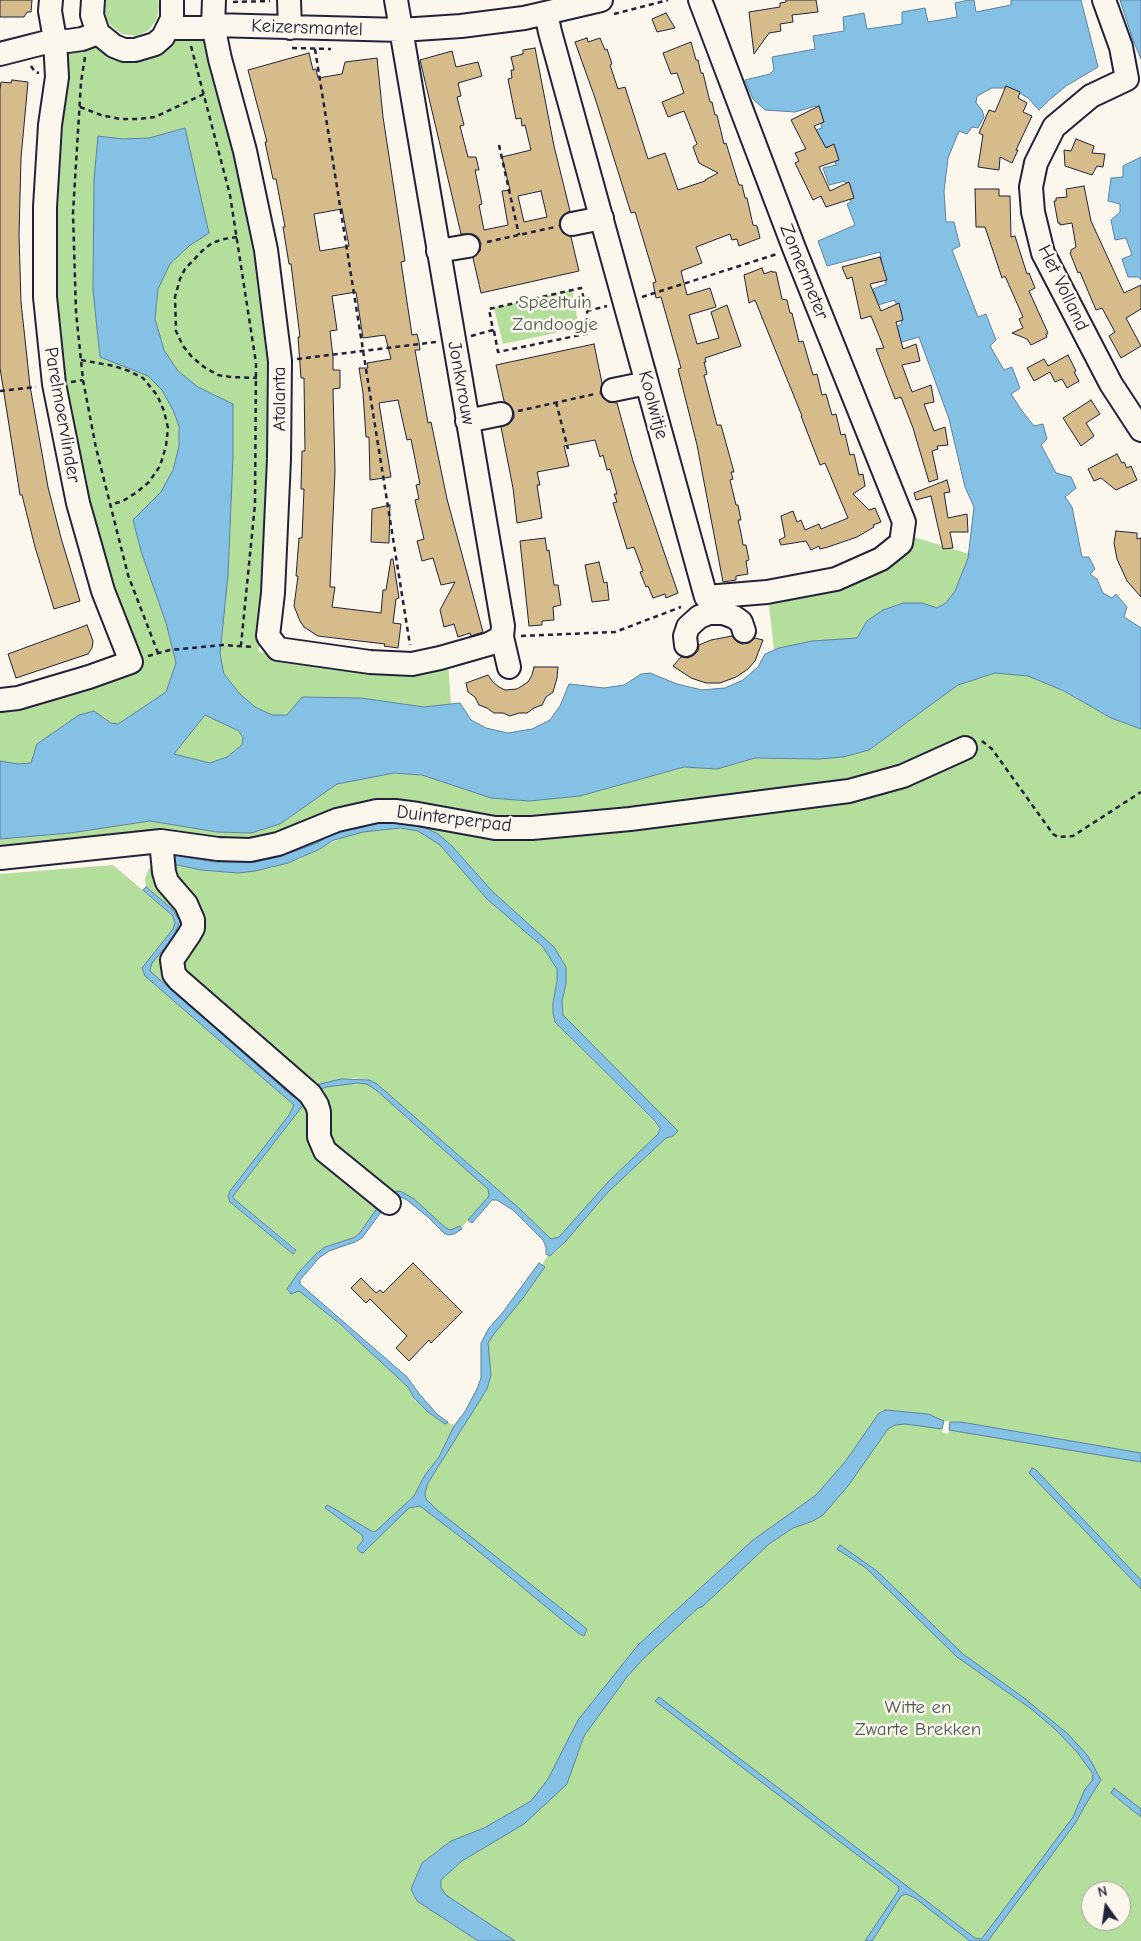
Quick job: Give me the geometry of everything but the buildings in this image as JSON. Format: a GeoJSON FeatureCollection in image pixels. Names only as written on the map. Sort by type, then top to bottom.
{"type":"FeatureCollection","features":[{"type":"Feature","properties":{"kind":"street","name":"Parelmoervlinder"},"geometry":{"type":"LineString","coordinates":[[51,0],[50,11],[55,40],[57,77],[50,125],[44,207],[45,297],[54,384],[78,503],[103,591],[131,662]]}},
{"type":"Feature","properties":{"kind":"street"},"geometry":{"type":"LineString","coordinates":[[289,0],[290,28]]}},
{"type":"Feature","properties":{"kind":"street"},"geometry":{"type":"LineString","coordinates":[[396,0],[401,30]]}},
{"type":"Feature","properties":{"kind":"street","name":"Keizersmantel"},"geometry":{"type":"LineString","coordinates":[[171,12],[204,17],[214,9],[290,28],[401,30],[462,26],[523,9],[558,8],[601,0]]}},
{"type":"Feature","properties":{"kind":"street","name":"Zomermeter"},"geometry":{"type":"LineString","coordinates":[[700,0],[794,248],[904,522],[901,543],[881,559],[836,579],[708,605]]}},
{"type":"Feature","properties":{"kind":"street","name":"Het Volland"},"geometry":{"type":"LineString","coordinates":[[1104,0],[1134,79],[1091,96],[1054,127],[1036,163],[1032,186],[1033,212],[1043,253],[1111,384],[1141,430]]}},
{"type":"Feature","properties":{"kind":"street","name":"Koolwitje"},"geometry":{"type":"LineString","coordinates":[[558,8],[550,32],[708,605]]}},
{"type":"Feature","properties":{"kind":"street","name":"Atalanta"},"geometry":{"type":"LineString","coordinates":[[214,9],[220,60],[245,151],[266,250],[280,361],[279,469],[273,592],[268,636],[278,649]]}},
{"type":"Feature","properties":{"kind":"street"},"geometry":{"type":"LineString","coordinates":[[0,54],[55,40],[64,30],[94,16],[114,46],[124,50],[135,50],[155,44],[171,12]]}},
{"type":"Feature","properties":{"kind":"street","name":"Jonkvrouw"},"geometry":{"type":"LineString","coordinates":[[401,30],[503,626],[502,637],[509,667]]}},
{"type":"Feature","properties":{"kind":"street"},"geometry":{"type":"LineString","coordinates":[[572,224],[602,218]]}},
{"type":"Feature","properties":{"kind":"street"},"geometry":{"type":"LineString","coordinates":[[438,252],[468,246]]}},
{"type":"Feature","properties":{"kind":"street"},"geometry":{"type":"LineString","coordinates":[[613,390],[646,383]]}},
{"type":"Feature","properties":{"kind":"street"},"geometry":{"type":"LineString","coordinates":[[467,421],[502,414]]}},
{"type":"Feature","properties":{"kind":"street"},"geometry":{"type":"LineString","coordinates":[[686,645],[685,636],[688,627],[708,605],[734,617],[741,622],[744,630]]}},
{"type":"Feature","properties":{"kind":"street"},"geometry":{"type":"LineString","coordinates":[[278,649],[370,662],[409,664],[440,658],[489,644],[502,637]]}},
{"type":"Feature","properties":{"kind":"street"},"geometry":{"type":"LineString","coordinates":[[9,699],[89,677],[131,662]]}},
{"type":"Feature","properties":{"kind":"street","name":"Duinterperpad"},"geometry":{"type":"LineString","coordinates":[[0,858],[161,841],[218,849],[250,850],[278,844],[337,820],[377,811],[418,814],[494,828],[532,828],[630,819],[849,791],[903,776],[964,748]]}},
{"type":"Feature","properties":{"kind":"street"},"geometry":{"type":"LineString","coordinates":[[161,841],[164,872],[167,882],[186,904],[193,920],[193,928],[172,960],[174,974],[310,1094],[320,1112],[319,1137],[325,1151],[389,1203]]}},
{"type":"Feature","properties":{"kind":"path"},"geometry":{"type":"LineString","coordinates":[[214,9],[289,0]]}},
{"type":"Feature","properties":{"kind":"path"},"geometry":{"type":"LineString","coordinates":[[189,41],[230,195],[256,363],[255,504],[240,645]]}},
{"type":"Feature","properties":{"kind":"path"},"geometry":{"type":"LineString","coordinates":[[316,49],[364,350],[409,664]]}},
{"type":"Feature","properties":{"kind":"path"},"geometry":{"type":"LineString","coordinates":[[85,55],[81,82],[73,213],[76,312],[81,360],[96,448],[109,505],[128,576],[158,653]]}},
{"type":"Feature","properties":{"kind":"path"},"geometry":{"type":"LineString","coordinates":[[80,107],[111,117],[138,119],[156,117],[204,94]]}},
{"type":"Feature","properties":{"kind":"path"},"geometry":{"type":"LineString","coordinates":[[499,144],[519,235]]}},
{"type":"Feature","properties":{"kind":"path"},"geometry":{"type":"LineString","coordinates":[[468,246],[572,224]]}},
{"type":"Feature","properties":{"kind":"path"},"geometry":{"type":"LineString","coordinates":[[237,238],[224,239],[212,243],[202,250],[186,269],[180,279],[174,297],[175,324],[183,346],[204,367],[218,375],[257,378]]}},
{"type":"Feature","properties":{"kind":"path"},"geometry":{"type":"LineString","coordinates":[[587,311],[624,302],[794,248]]}},
{"type":"Feature","properties":{"kind":"path"},"geometry":{"type":"LineString","coordinates":[[581,288],[590,333],[498,352],[494,330],[489,309],[581,288]]}},
{"type":"Feature","properties":{"kind":"path"},"geometry":{"type":"LineString","coordinates":[[256,363],[453,340],[494,330]]}},
{"type":"Feature","properties":{"kind":"path"},"geometry":{"type":"LineString","coordinates":[[81,360],[114,366],[143,378],[157,396],[164,411],[168,428],[166,446],[160,466],[149,482],[123,501],[109,505]]}},
{"type":"Feature","properties":{"kind":"path"},"geometry":{"type":"LineString","coordinates":[[502,414],[613,390]]}},
{"type":"Feature","properties":{"kind":"path"},"geometry":{"type":"LineString","coordinates":[[556,402],[568,449]]}},
{"type":"Feature","properties":{"kind":"path"},"geometry":{"type":"LineString","coordinates":[[502,637],[615,632],[708,605]]}},
{"type":"Feature","properties":{"kind":"path"},"geometry":{"type":"LineString","coordinates":[[131,662],[170,650],[223,644],[278,649]]}},
{"type":"Feature","properties":{"kind":"path"},"geometry":{"type":"LineString","coordinates":[[964,748],[982,741],[992,749],[1053,834],[1058,836],[1073,836],[1141,792]]}},
{"type":"Feature","properties":{"kind":"green space"},"geometry":{"type":"Polygon","coordinates":[[[106,0],[158,0],[157,19],[149,30],[136,36],[122,34],[110,25],[107,19],[105,12],[106,0]]]}},
{"type":"Feature","properties":{"kind":"green space"},"geometry":{"type":"Polygon","coordinates":[[[198,35],[208,44],[253,215],[272,336],[265,614],[258,652],[367,668],[448,661],[451,704],[424,707],[361,698],[302,697],[287,715],[272,715],[255,707],[240,694],[224,674],[220,654],[218,396],[198,387],[178,371],[164,350],[155,319],[158,289],[170,264],[189,246],[209,233],[184,128],[149,138],[123,139],[99,137],[94,179],[93,290],[100,357],[148,376],[162,390],[179,426],[179,446],[173,470],[161,492],[133,520],[166,623],[176,663],[166,692],[118,724],[111,723],[103,716],[79,715],[37,744],[31,763],[18,764],[0,761],[0,706],[128,657],[88,533],[48,291],[66,45],[170,39],[198,35]]]}},
{"type":"Feature","properties":{"kind":"green space","name":"Speeltuin Zandoogje"},"geometry":{"type":"Polygon","coordinates":[[[572,290],[579,328],[503,344],[494,308],[572,290]]]}},
{"type":"Feature","properties":{"kind":"green space"},"geometry":{"type":"Polygon","coordinates":[[[907,535],[969,554],[955,591],[946,603],[937,608],[922,603],[903,603],[883,610],[867,621],[857,639],[812,641],[774,650],[768,596],[827,586],[907,535]]]}},
{"type":"Feature","properties":{"kind":"green space"},"geometry":{"type":"Polygon","coordinates":[[[995,673],[1028,676],[1064,691],[1111,718],[1141,729],[1141,1453],[961,1422],[944,1421],[928,1414],[886,1410],[879,1413],[845,1462],[816,1495],[753,1540],[638,1645],[578,1720],[548,1779],[531,1801],[484,1828],[451,1841],[422,1863],[411,1889],[417,1901],[478,1941],[0,1941],[0,874],[113,865],[173,916],[175,923],[173,929],[142,968],[145,976],[294,1105],[289,1115],[228,1196],[230,1202],[293,1254],[296,1249],[234,1199],[233,1196],[307,1100],[302,1096],[292,1096],[151,972],[152,962],[173,938],[180,923],[172,909],[146,887],[145,879],[148,870],[155,861],[159,861],[164,884],[183,906],[190,920],[186,933],[169,959],[171,975],[176,983],[306,1095],[314,1106],[316,1113],[315,1137],[323,1153],[382,1201],[359,1234],[353,1238],[325,1247],[316,1254],[298,1273],[287,1290],[291,1294],[299,1291],[320,1308],[384,1363],[408,1387],[414,1399],[428,1412],[445,1424],[448,1422],[454,1426],[439,1457],[425,1475],[414,1496],[376,1531],[371,1532],[328,1505],[325,1508],[362,1535],[363,1540],[357,1548],[363,1553],[409,1508],[420,1506],[584,1636],[587,1629],[436,1509],[426,1499],[425,1493],[428,1483],[487,1389],[491,1375],[488,1343],[523,1298],[544,1267],[542,1265],[548,1255],[550,1256],[558,1250],[608,1192],[666,1138],[673,1136],[677,1131],[563,1015],[562,1001],[566,984],[566,967],[554,947],[492,891],[452,846],[438,834],[424,827],[401,821],[356,826],[337,831],[319,842],[278,857],[255,862],[214,862],[166,854],[166,849],[170,846],[234,854],[265,851],[293,842],[338,823],[377,815],[394,814],[494,832],[533,831],[630,822],[850,795],[904,779],[966,751],[961,746],[902,773],[849,788],[630,815],[532,824],[495,824],[395,807],[354,811],[277,841],[250,847],[218,845],[143,835],[101,844],[0,855],[0,839],[70,833],[150,821],[217,832],[251,833],[280,824],[337,784],[394,773],[422,775],[491,798],[529,801],[580,796],[685,767],[717,769],[755,758],[819,759],[843,757],[869,750],[958,685],[995,673]]]}},
{"type":"Feature","properties":{"kind":"green space"},"geometry":{"type":"Polygon","coordinates":[[[205,715],[239,731],[243,738],[242,745],[227,757],[210,763],[174,754],[205,715]]]}},
{"type":"Feature","properties":{"kind":"green space"},"geometry":{"type":"Polygon","coordinates":[[[400,828],[418,831],[440,845],[487,899],[548,952],[554,961],[558,974],[553,1002],[555,1022],[659,1126],[658,1134],[608,1182],[560,1237],[556,1239],[551,1239],[520,1209],[377,1084],[369,1080],[354,1078],[316,1085],[178,972],[192,937],[173,864],[201,870],[238,873],[270,868],[300,859],[343,837],[363,832],[400,828]]]}},
{"type":"Feature","properties":{"kind":"green space"},"geometry":{"type":"Polygon","coordinates":[[[347,1083],[367,1084],[376,1090],[488,1189],[489,1196],[462,1227],[450,1230],[446,1228],[414,1199],[402,1192],[392,1193],[336,1156],[314,1093],[326,1087],[347,1083]]]}},
{"type":"Feature","properties":{"kind":"green space","name":"Witte en Zwarte Brekken"},"geometry":{"type":"Polygon","coordinates":[[[905,1424],[942,1429],[942,1432],[948,1434],[949,1430],[1141,1462],[1141,1941],[507,1941],[439,1896],[441,1880],[462,1861],[501,1838],[576,1759],[584,1736],[627,1677],[643,1659],[769,1544],[793,1528],[813,1521],[832,1505],[848,1486],[888,1429],[895,1425],[905,1424]]]}},
{"type":"Feature","properties":{"kind":"water"},"geometry":{"type":"Polygon","coordinates":[[[974,0],[976,12],[1011,5],[1011,0],[1081,0],[1098,67],[1066,86],[1039,110],[1028,98],[1011,88],[992,88],[977,96],[976,103],[982,110],[984,117],[978,128],[972,127],[967,134],[959,131],[948,158],[944,191],[946,222],[954,222],[960,246],[952,250],[978,317],[986,314],[996,340],[990,346],[1004,370],[1012,367],[1020,388],[1011,394],[1034,426],[1043,424],[1047,439],[1041,445],[1056,473],[1071,477],[1076,488],[1065,497],[1072,507],[1082,557],[1089,557],[1095,569],[1090,574],[1097,579],[1103,593],[1112,598],[1116,594],[1127,607],[1124,617],[1141,628],[1141,729],[1111,718],[1064,691],[1028,676],[995,673],[958,685],[869,750],[843,757],[819,759],[755,758],[717,769],[684,767],[580,796],[529,801],[491,798],[422,775],[394,773],[337,784],[280,824],[251,833],[217,832],[150,821],[70,833],[0,839],[0,761],[18,764],[31,763],[37,744],[79,715],[94,711],[111,723],[118,724],[166,692],[176,663],[166,623],[141,551],[133,520],[161,492],[173,470],[179,446],[179,426],[162,390],[148,376],[100,357],[93,290],[94,179],[98,136],[123,139],[149,138],[185,128],[209,233],[189,246],[170,264],[158,289],[155,319],[164,350],[178,371],[198,387],[233,404],[233,456],[228,575],[220,654],[224,674],[240,694],[255,707],[272,715],[287,715],[302,697],[361,698],[424,707],[460,703],[471,720],[486,728],[508,733],[532,729],[550,720],[560,706],[569,684],[604,688],[624,685],[641,674],[650,673],[677,684],[702,690],[725,688],[743,680],[758,667],[765,654],[779,648],[812,641],[857,638],[867,621],[883,610],[903,603],[922,603],[937,608],[946,603],[955,591],[968,558],[974,507],[965,487],[949,419],[919,337],[895,344],[891,329],[902,324],[895,300],[878,305],[873,289],[886,284],[880,252],[827,266],[818,241],[855,225],[847,204],[851,202],[845,181],[829,185],[823,168],[836,165],[831,146],[817,148],[812,131],[822,128],[816,106],[795,112],[765,110],[753,99],[745,80],[770,74],[774,70],[772,57],[815,49],[813,36],[844,31],[843,17],[864,13],[867,29],[902,24],[902,12],[925,8],[928,22],[957,17],[955,3],[974,0]],[[205,715],[174,754],[210,763],[227,757],[242,745],[243,738],[239,731],[205,715]]]}},
{"type":"Feature","properties":{"kind":"water"},"geometry":{"type":"Polygon","coordinates":[[[1120,0],[1141,0],[1141,59],[1133,40],[1120,0]]]}},
{"type":"Feature","properties":{"kind":"water"},"geometry":{"type":"Polygon","coordinates":[[[1141,157],[1141,280],[1139,277],[1128,277],[1122,259],[1132,255],[1126,238],[1115,240],[1111,220],[1120,212],[1120,204],[1108,201],[1111,178],[1123,177],[1123,166],[1141,157]]]}},
{"type":"Feature","properties":{"kind":"water"},"geometry":{"type":"Polygon","coordinates":[[[393,821],[424,827],[438,834],[452,846],[492,891],[554,947],[566,967],[566,984],[562,1001],[563,1015],[678,1131],[673,1136],[666,1138],[608,1192],[565,1242],[550,1256],[546,1254],[543,1240],[513,1210],[497,1200],[492,1200],[472,1223],[468,1220],[489,1196],[488,1189],[376,1090],[367,1084],[357,1083],[326,1087],[314,1093],[316,1085],[341,1079],[369,1080],[377,1084],[520,1209],[551,1239],[559,1237],[608,1182],[658,1134],[660,1128],[555,1022],[553,1002],[557,969],[543,947],[487,899],[440,845],[418,831],[400,828],[363,832],[334,840],[318,850],[288,863],[238,873],[201,870],[173,864],[166,854],[214,862],[255,862],[301,849],[319,842],[332,833],[356,826],[393,821]]]}},
{"type":"Feature","properties":{"kind":"water"},"geometry":{"type":"Polygon","coordinates":[[[146,887],[172,909],[180,921],[173,938],[152,963],[151,972],[292,1096],[307,1100],[233,1196],[234,1199],[296,1250],[293,1254],[230,1202],[228,1196],[289,1115],[294,1105],[145,976],[142,968],[173,929],[175,923],[173,916],[143,890],[146,887]]]}},
{"type":"Feature","properties":{"kind":"water"},"geometry":{"type":"Polygon","coordinates":[[[398,1191],[414,1199],[446,1228],[450,1230],[460,1226],[462,1229],[454,1234],[448,1235],[444,1233],[407,1200],[392,1193],[398,1191]]]}},
{"type":"Feature","properties":{"kind":"water"},"geometry":{"type":"Polygon","coordinates":[[[382,1201],[386,1205],[362,1238],[329,1251],[319,1258],[300,1280],[300,1284],[407,1377],[438,1415],[448,1422],[445,1424],[428,1412],[414,1398],[408,1387],[340,1324],[299,1291],[291,1294],[287,1289],[298,1273],[325,1247],[353,1238],[359,1234],[382,1201]]]}},
{"type":"Feature","properties":{"kind":"water"},"geometry":{"type":"Polygon","coordinates":[[[539,1263],[545,1267],[488,1343],[491,1375],[487,1389],[428,1483],[425,1493],[426,1499],[436,1509],[587,1629],[584,1636],[420,1506],[409,1508],[363,1553],[357,1548],[363,1540],[362,1535],[325,1508],[327,1505],[333,1508],[373,1532],[414,1496],[425,1475],[439,1457],[454,1426],[464,1413],[477,1389],[481,1378],[481,1343],[489,1328],[539,1263]]]}},
{"type":"Feature","properties":{"kind":"water"},"geometry":{"type":"Polygon","coordinates":[[[886,1410],[928,1414],[944,1421],[942,1429],[905,1424],[895,1425],[888,1429],[848,1486],[823,1515],[813,1521],[793,1528],[769,1544],[643,1659],[627,1677],[584,1736],[567,1784],[524,1824],[462,1861],[441,1880],[441,1888],[446,1895],[515,1941],[478,1941],[417,1901],[411,1889],[422,1863],[451,1841],[484,1828],[531,1801],[548,1779],[578,1720],[638,1645],[753,1540],[816,1495],[845,1462],[879,1413],[886,1410]]]}},
{"type":"Feature","properties":{"kind":"water"},"geometry":{"type":"Polygon","coordinates":[[[950,1422],[961,1422],[1141,1453],[1141,1462],[949,1430],[950,1422]]]}},
{"type":"Feature","properties":{"kind":"water"},"geometry":{"type":"Polygon","coordinates":[[[1032,1468],[1141,1580],[1141,1589],[1029,1473],[1032,1468]]]}},
{"type":"Feature","properties":{"kind":"water"},"geometry":{"type":"Polygon","coordinates":[[[840,1545],[877,1571],[963,1654],[1024,1698],[1068,1734],[1088,1756],[1101,1780],[1074,1825],[988,1941],[970,1941],[915,1898],[906,1894],[901,1896],[872,1941],[865,1941],[899,1890],[898,1886],[655,1701],[659,1697],[975,1938],[981,1939],[1073,1817],[1085,1789],[1092,1781],[1093,1774],[1077,1752],[1056,1730],[1030,1708],[957,1657],[866,1568],[837,1549],[840,1545]]]}},
{"type":"Feature","properties":{"kind":"water"},"geometry":{"type":"Polygon","coordinates":[[[1114,1788],[1141,1809],[1141,1817],[1111,1793],[1114,1788]]]}}]}
